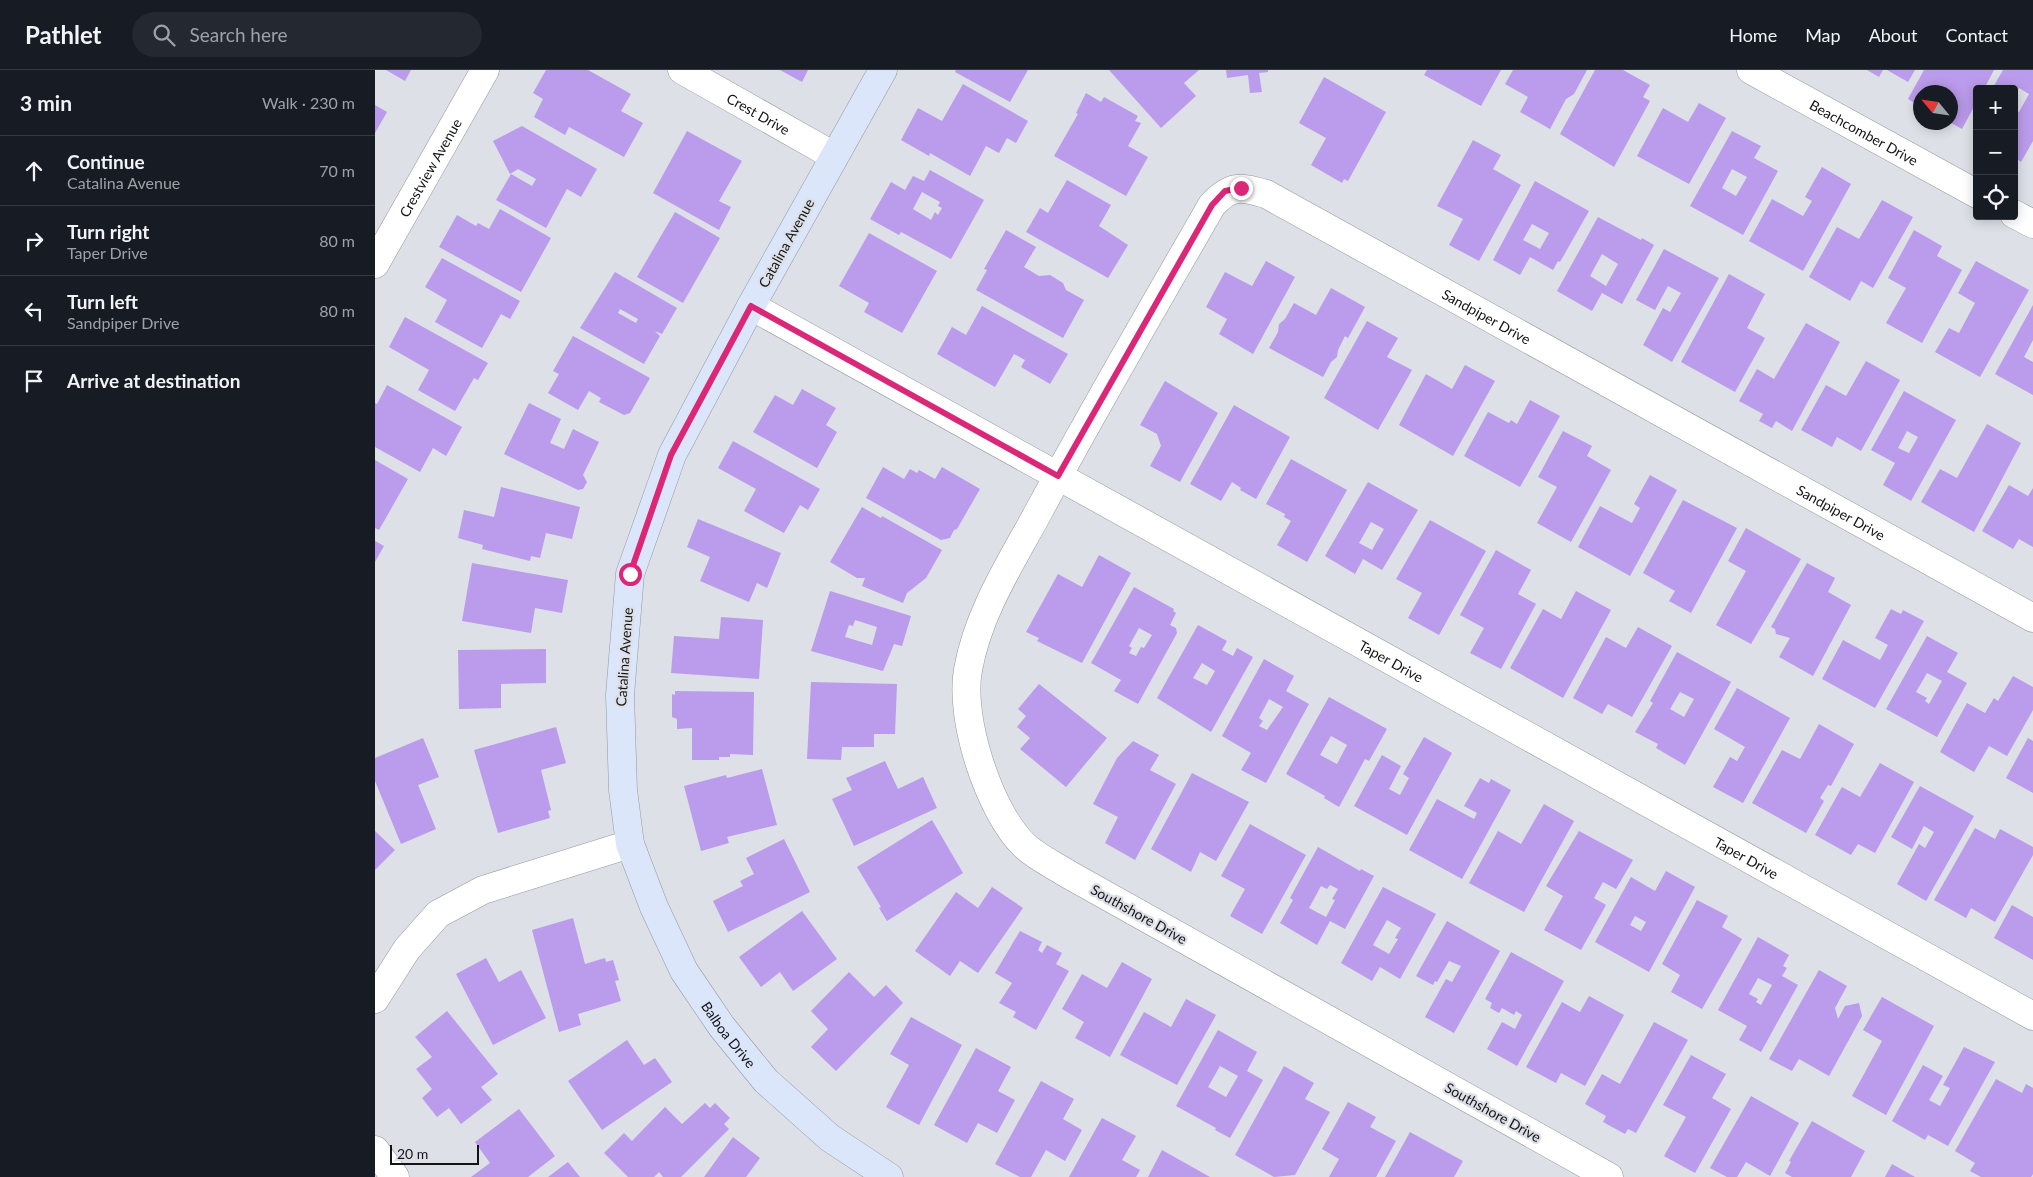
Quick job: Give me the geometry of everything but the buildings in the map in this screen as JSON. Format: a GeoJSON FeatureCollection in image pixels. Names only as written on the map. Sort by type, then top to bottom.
{"type":"FeatureCollection","features":[{"type":"Feature","properties":{"kind":"street","name":"Crestview Avenue"},"geometry":{"type":"LineString","coordinates":[[375,264],[485,70]]}},
{"type":"Feature","properties":{"kind":"street","name":"Crest Drive"},"geometry":{"type":"LineString","coordinates":[[682,70],[834,156]]}},
{"type":"Feature","properties":{"kind":"street","name":"Catalina Avenue"},"geometry":{"type":"LineString","coordinates":[[630,844],[623,790],[620,695],[630,574],[671,455],[751,306],[883,70]]}},
{"type":"Feature","properties":{"kind":"street","name":"Beachcomber Drive"},"geometry":{"type":"LineString","coordinates":[[1751,70],[1973,192]]}},
{"type":"Feature","properties":{"kind":"street","name":"Sandpiper Drive"},"geometry":{"type":"LineString","coordinates":[[1058,476],[1212,205],[1225,191],[1241,188],[1275,198],[2033,618]]}},
{"type":"Feature","properties":{"kind":"street"},"geometry":{"type":"LineString","coordinates":[[2018,216],[2033,224]]}},
{"type":"Feature","properties":{"kind":"street","name":"Taper Drive"},"geometry":{"type":"LineString","coordinates":[[751,306],[2033,1016]]}},
{"type":"Feature","properties":{"kind":"street","name":"Southshore Drive"},"geometry":{"type":"LineString","coordinates":[[1058,476],[994,594],[976,633],[967,672],[968,714],[986,784],[1003,818],[1024,846],[1066,873],[1609,1177]]}},
{"type":"Feature","properties":{"kind":"street"},"geometry":{"type":"LineString","coordinates":[[375,999],[407,949],[438,914],[483,890],[630,844]]}},
{"type":"Feature","properties":{"kind":"street","name":"Balboa Drive"},"geometry":{"type":"LineString","coordinates":[[630,844],[654,907],[684,971],[721,1027],[766,1081],[823,1132],[889,1177]]}},
{"type":"Feature","properties":{"kind":"street"},"geometry":{"type":"LineString","coordinates":[[375,1150],[395,1177]]}},
{"type":"Feature","properties":{"kind":"route"},"geometry":{"type":"LineString","coordinates":[[630,574],[671,455],[751,306],[1058,476],[1212,205],[1225,191],[1241,188]]}}]}
